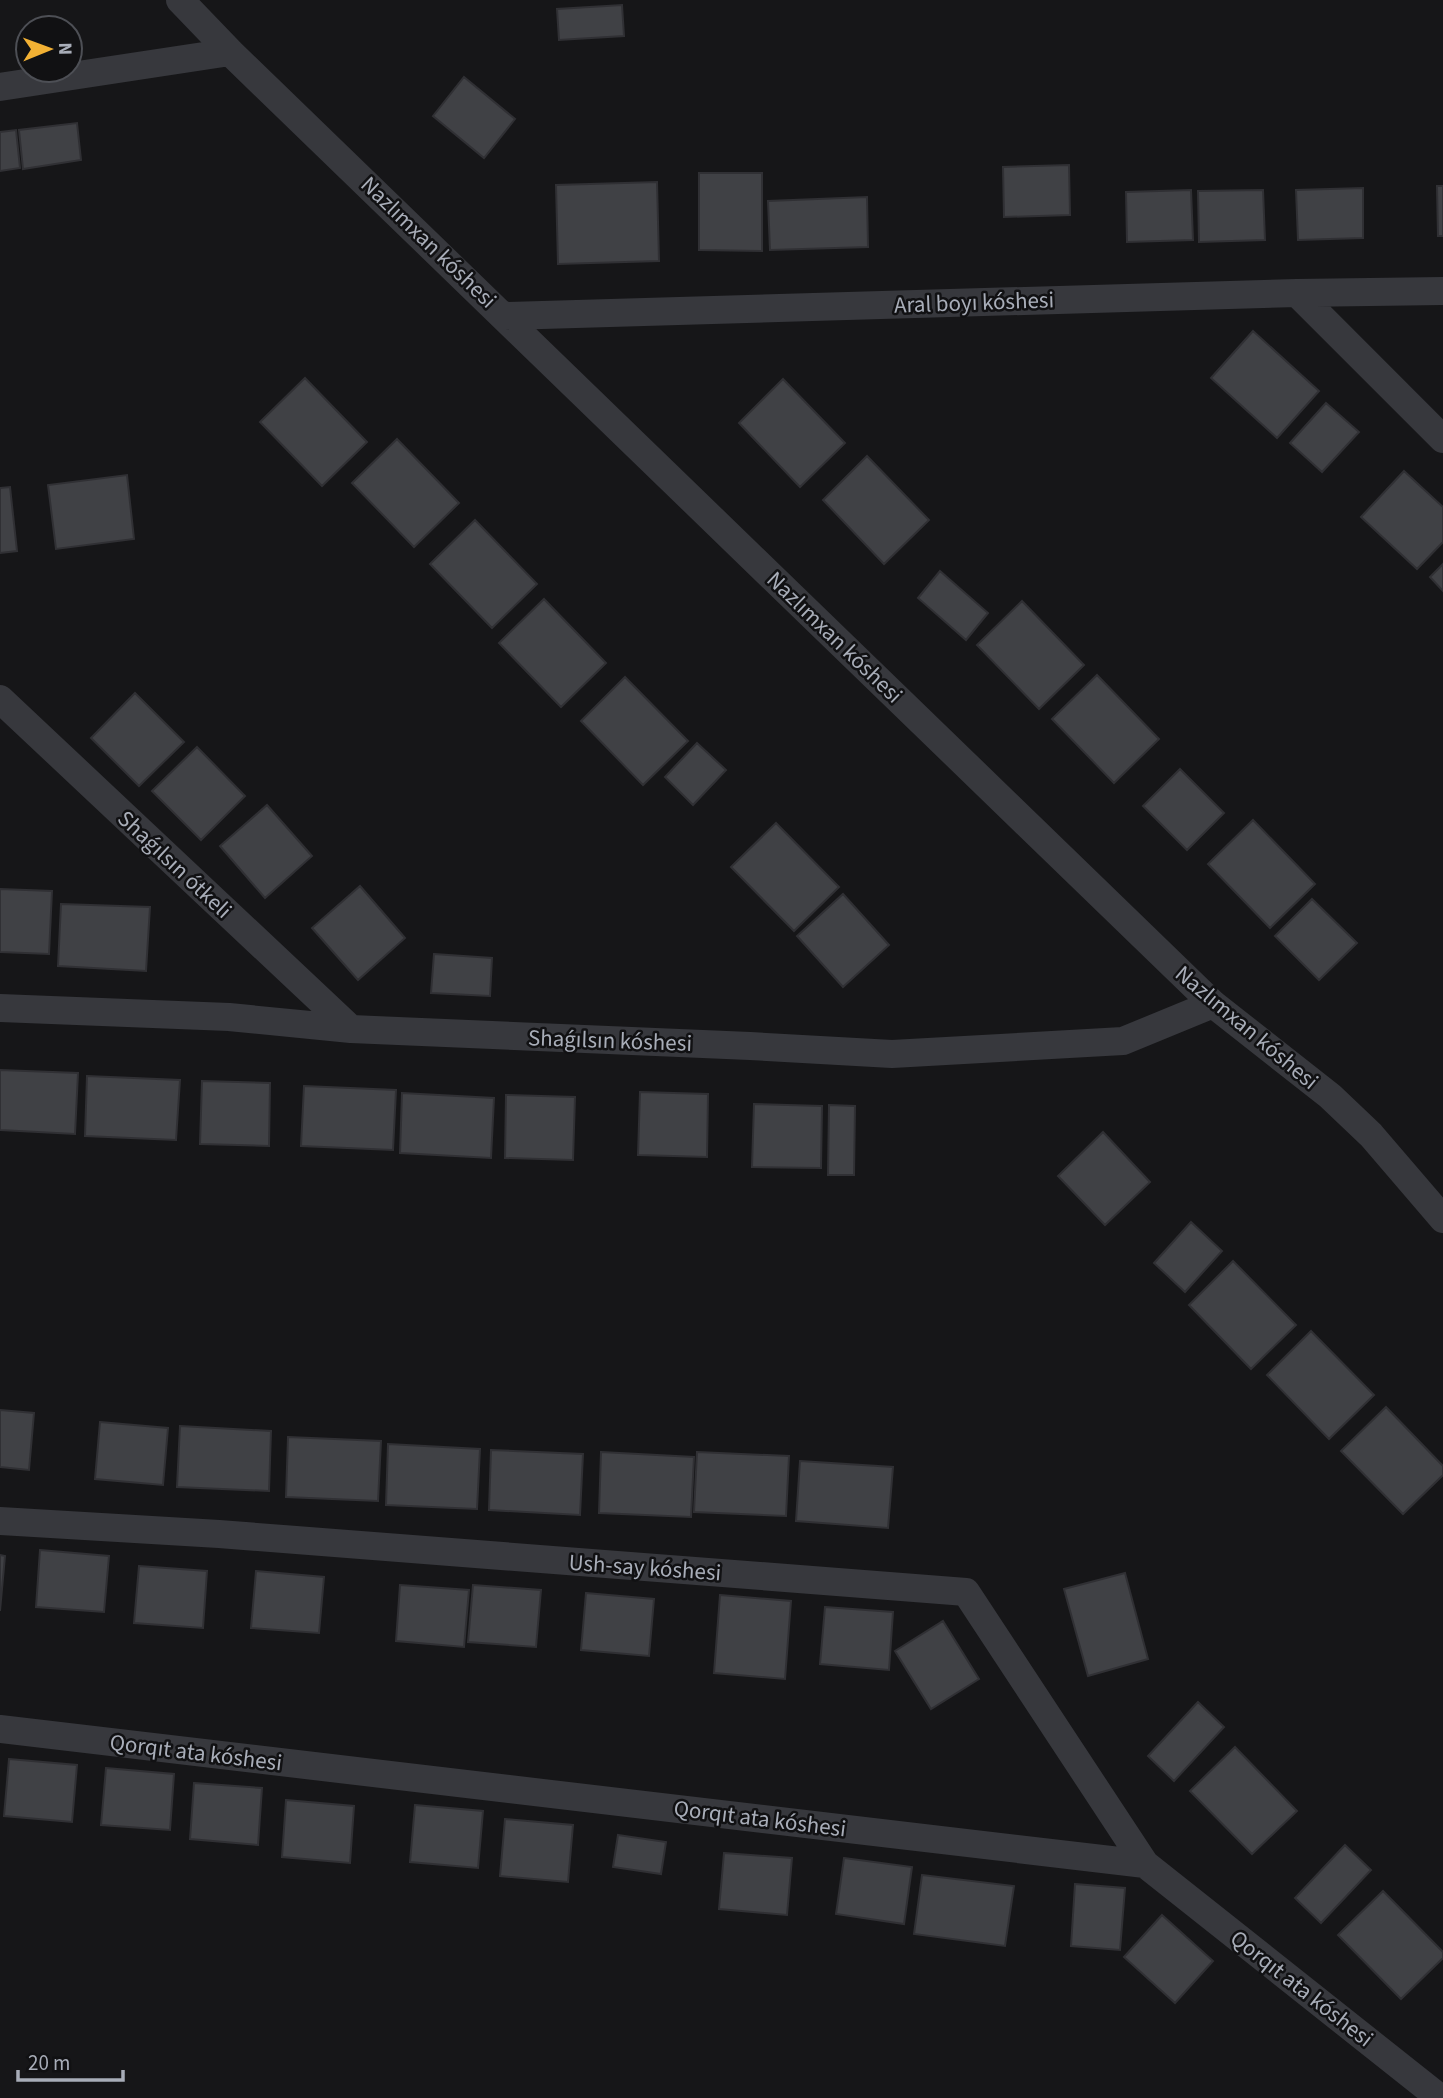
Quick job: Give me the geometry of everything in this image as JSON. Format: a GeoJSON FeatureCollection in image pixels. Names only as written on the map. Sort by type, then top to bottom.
{"type":"FeatureCollection","features":[{"type":"Feature","properties":{"kind":"street","name":"Nazlımxan kóshesi"},"geometry":{"type":"LineString","coordinates":[[180,0],[230,52],[1213,1004],[1330,1096],[1371,1135],[1443,1219]]}},
{"type":"Feature","properties":{"kind":"street"},"geometry":{"type":"LineString","coordinates":[[0,87],[230,52]]}},
{"type":"Feature","properties":{"kind":"street","name":"Aral boyı kóshesi"},"geometry":{"type":"LineString","coordinates":[[505,316],[1297,293],[1443,292]]}},
{"type":"Feature","properties":{"kind":"street"},"geometry":{"type":"LineString","coordinates":[[1297,293],[1443,439]]}},
{"type":"Feature","properties":{"kind":"street","name":"Shaǵılsın ótkeli"},"geometry":{"type":"LineString","coordinates":[[0,699],[351,1029]]}},
{"type":"Feature","properties":{"kind":"street","name":"Shaǵılsın kóshesi"},"geometry":{"type":"LineString","coordinates":[[0,1008],[229,1017],[351,1029],[892,1054],[1123,1041],[1213,1004]]}},
{"type":"Feature","properties":{"kind":"street","name":"Ush-say kóshesi"},"geometry":{"type":"LineString","coordinates":[[0,1521],[219,1534],[966,1592],[1145,1864]]}},
{"type":"Feature","properties":{"kind":"street","name":"Qorqıt ata kóshesi"},"geometry":{"type":"LineString","coordinates":[[0,1729],[1145,1864],[1440,2098]]}},
{"type":"Feature","properties":{"kind":"building"},"geometry":{"type":"Polygon","coordinates":[[[622,5],[624,36],[559,40],[557,9],[622,5]]]}},
{"type":"Feature","properties":{"kind":"building"},"geometry":{"type":"Polygon","coordinates":[[[464,77],[515,119],[484,158],[433,116],[464,77]]]}},
{"type":"Feature","properties":{"kind":"building"},"geometry":{"type":"Polygon","coordinates":[[[77,123],[81,160],[23,169],[19,130],[77,123]]]}},
{"type":"Feature","properties":{"kind":"building"},"geometry":{"type":"Polygon","coordinates":[[[16,130],[20,168],[0,171],[0,132],[16,130]]]}},
{"type":"Feature","properties":{"kind":"building"},"geometry":{"type":"Polygon","coordinates":[[[1069,165],[1070,215],[1004,217],[1003,167],[1069,165]]]}},
{"type":"Feature","properties":{"kind":"building"},"geometry":{"type":"Polygon","coordinates":[[[699,173],[762,173],[762,251],[699,250],[699,173]]]}},
{"type":"Feature","properties":{"kind":"building"},"geometry":{"type":"Polygon","coordinates":[[[657,182],[659,261],[558,264],[556,185],[657,182]]]}},
{"type":"Feature","properties":{"kind":"building"},"geometry":{"type":"Polygon","coordinates":[[[1437,186],[1443,186],[1443,236],[1438,236],[1437,186]]]}},
{"type":"Feature","properties":{"kind":"building"},"geometry":{"type":"Polygon","coordinates":[[[1363,188],[1363,238],[1298,240],[1296,190],[1363,188]]]}},
{"type":"Feature","properties":{"kind":"building"},"geometry":{"type":"Polygon","coordinates":[[[1191,190],[1193,240],[1127,242],[1126,192],[1191,190]]]}},
{"type":"Feature","properties":{"kind":"building"},"geometry":{"type":"Polygon","coordinates":[[[1263,190],[1265,240],[1199,242],[1198,191],[1263,190]]]}},
{"type":"Feature","properties":{"kind":"building"},"geometry":{"type":"Polygon","coordinates":[[[867,197],[868,247],[770,250],[768,201],[867,197]]]}},
{"type":"Feature","properties":{"kind":"building"},"geometry":{"type":"Polygon","coordinates":[[[1253,331],[1319,391],[1277,438],[1211,378],[1253,331]]]}},
{"type":"Feature","properties":{"kind":"building"},"geometry":{"type":"Polygon","coordinates":[[[305,378],[367,442],[322,486],[260,422],[305,378]]]}},
{"type":"Feature","properties":{"kind":"building"},"geometry":{"type":"Polygon","coordinates":[[[783,379],[845,443],[800,487],[739,423],[783,379]]]}},
{"type":"Feature","properties":{"kind":"building"},"geometry":{"type":"Polygon","coordinates":[[[1326,403],[1359,432],[1322,472],[1290,443],[1326,403]]]}},
{"type":"Feature","properties":{"kind":"building"},"geometry":{"type":"Polygon","coordinates":[[[397,439],[459,503],[414,547],[352,483],[397,439]]]}},
{"type":"Feature","properties":{"kind":"building"},"geometry":{"type":"Polygon","coordinates":[[[867,456],[929,520],[884,564],[823,500],[867,456]]]}},
{"type":"Feature","properties":{"kind":"building"},"geometry":{"type":"Polygon","coordinates":[[[1404,471],[1443,507],[1443,542],[1417,569],[1361,517],[1404,471]]]}},
{"type":"Feature","properties":{"kind":"building"},"geometry":{"type":"Polygon","coordinates":[[[127,475],[134,539],[56,549],[48,485],[127,475]]]}},
{"type":"Feature","properties":{"kind":"building"},"geometry":{"type":"Polygon","coordinates":[[[10,487],[17,551],[0,553],[0,488],[10,487]]]}},
{"type":"Feature","properties":{"kind":"building"},"geometry":{"type":"Polygon","coordinates":[[[475,520],[537,584],[492,628],[430,564],[475,520]]]}},
{"type":"Feature","properties":{"kind":"building"},"geometry":{"type":"Polygon","coordinates":[[[1443,564],[1443,591],[1430,577],[1443,564]]]}},
{"type":"Feature","properties":{"kind":"building"},"geometry":{"type":"Polygon","coordinates":[[[940,571],[988,613],[966,640],[918,598],[940,571]]]}},
{"type":"Feature","properties":{"kind":"building"},"geometry":{"type":"Polygon","coordinates":[[[544,599],[606,663],[561,707],[499,643],[544,599]]]}},
{"type":"Feature","properties":{"kind":"building"},"geometry":{"type":"Polygon","coordinates":[[[1022,601],[1084,665],[1039,709],[977,645],[1022,601]]]}},
{"type":"Feature","properties":{"kind":"building"},"geometry":{"type":"Polygon","coordinates":[[[1097,675],[1159,739],[1114,783],[1052,719],[1097,675]]]}},
{"type":"Feature","properties":{"kind":"building"},"geometry":{"type":"Polygon","coordinates":[[[625,677],[688,741],[643,785],[581,721],[625,677]]]}},
{"type":"Feature","properties":{"kind":"building"},"geometry":{"type":"Polygon","coordinates":[[[135,693],[184,742],[139,786],[91,738],[135,693]]]}},
{"type":"Feature","properties":{"kind":"building"},"geometry":{"type":"Polygon","coordinates":[[[697,743],[726,770],[693,805],[665,777],[697,743]]]}},
{"type":"Feature","properties":{"kind":"building"},"geometry":{"type":"Polygon","coordinates":[[[197,747],[245,796],[201,840],[152,791],[197,747]]]}},
{"type":"Feature","properties":{"kind":"building"},"geometry":{"type":"Polygon","coordinates":[[[1180,769],[1224,813],[1187,850],[1143,806],[1180,769]]]}},
{"type":"Feature","properties":{"kind":"building"},"geometry":{"type":"Polygon","coordinates":[[[267,805],[312,856],[265,898],[220,846],[267,805]]]}},
{"type":"Feature","properties":{"kind":"building"},"geometry":{"type":"Polygon","coordinates":[[[1253,820],[1315,884],[1270,928],[1208,864],[1253,820]]]}},
{"type":"Feature","properties":{"kind":"building"},"geometry":{"type":"Polygon","coordinates":[[[776,823],[839,887],[794,931],[731,867],[776,823]]]}},
{"type":"Feature","properties":{"kind":"building"},"geometry":{"type":"Polygon","coordinates":[[[360,886],[405,938],[358,980],[312,928],[360,886]]]}},
{"type":"Feature","properties":{"kind":"building"},"geometry":{"type":"Polygon","coordinates":[[[0,889],[52,891],[49,954],[0,952],[0,889]]]}},
{"type":"Feature","properties":{"kind":"building"},"geometry":{"type":"Polygon","coordinates":[[[843,894],[889,945],[843,987],[797,936],[843,894]]]}},
{"type":"Feature","properties":{"kind":"building"},"geometry":{"type":"Polygon","coordinates":[[[1312,899],[1357,943],[1319,980],[1275,936],[1312,899]]]}},
{"type":"Feature","properties":{"kind":"building"},"geometry":{"type":"Polygon","coordinates":[[[61,904],[150,907],[146,971],[58,966],[61,904]]]}},
{"type":"Feature","properties":{"kind":"building"},"geometry":{"type":"Polygon","coordinates":[[[434,954],[492,958],[490,996],[431,993],[434,954]]]}},
{"type":"Feature","properties":{"kind":"building"},"geometry":{"type":"Polygon","coordinates":[[[0,1070],[78,1073],[75,1134],[0,1130],[0,1070]]]}},
{"type":"Feature","properties":{"kind":"building"},"geometry":{"type":"Polygon","coordinates":[[[87,1076],[180,1080],[176,1140],[85,1136],[87,1076]]]}},
{"type":"Feature","properties":{"kind":"building"},"geometry":{"type":"Polygon","coordinates":[[[202,1081],[270,1083],[269,1146],[200,1144],[202,1081]]]}},
{"type":"Feature","properties":{"kind":"building"},"geometry":{"type":"Polygon","coordinates":[[[304,1086],[396,1090],[393,1150],[301,1146],[304,1086]]]}},
{"type":"Feature","properties":{"kind":"building"},"geometry":{"type":"Polygon","coordinates":[[[640,1092],[708,1094],[707,1157],[638,1155],[640,1092]]]}},
{"type":"Feature","properties":{"kind":"building"},"geometry":{"type":"Polygon","coordinates":[[[402,1093],[494,1098],[491,1158],[400,1153],[402,1093]]]}},
{"type":"Feature","properties":{"kind":"building"},"geometry":{"type":"Polygon","coordinates":[[[506,1095],[575,1097],[573,1160],[505,1158],[506,1095]]]}},
{"type":"Feature","properties":{"kind":"building"},"geometry":{"type":"Polygon","coordinates":[[[754,1104],[822,1106],[821,1168],[752,1167],[754,1104]]]}},
{"type":"Feature","properties":{"kind":"building"},"geometry":{"type":"Polygon","coordinates":[[[829,1105],[855,1106],[854,1175],[828,1175],[829,1105]]]}},
{"type":"Feature","properties":{"kind":"building"},"geometry":{"type":"Polygon","coordinates":[[[1103,1132],[1150,1182],[1105,1225],[1058,1176],[1103,1132]]]}},
{"type":"Feature","properties":{"kind":"building"},"geometry":{"type":"Polygon","coordinates":[[[1191,1222],[1222,1251],[1185,1292],[1154,1263],[1191,1222]]]}},
{"type":"Feature","properties":{"kind":"building"},"geometry":{"type":"Polygon","coordinates":[[[1233,1261],[1296,1325],[1251,1369],[1189,1305],[1233,1261]]]}},
{"type":"Feature","properties":{"kind":"building"},"geometry":{"type":"Polygon","coordinates":[[[1311,1331],[1374,1395],[1329,1439],[1267,1375],[1311,1331]]]}},
{"type":"Feature","properties":{"kind":"building"},"geometry":{"type":"Polygon","coordinates":[[[1386,1407],[1443,1466],[1443,1475],[1403,1514],[1341,1451],[1386,1407]]]}},
{"type":"Feature","properties":{"kind":"building"},"geometry":{"type":"Polygon","coordinates":[[[0,1410],[34,1413],[29,1470],[0,1467],[0,1410]]]}},
{"type":"Feature","properties":{"kind":"building"},"geometry":{"type":"Polygon","coordinates":[[[100,1422],[168,1428],[163,1485],[95,1479],[100,1422]]]}},
{"type":"Feature","properties":{"kind":"building"},"geometry":{"type":"Polygon","coordinates":[[[180,1426],[271,1431],[269,1491],[177,1487],[180,1426]]]}},
{"type":"Feature","properties":{"kind":"building"},"geometry":{"type":"Polygon","coordinates":[[[288,1437],[381,1441],[378,1501],[286,1497],[288,1437]]]}},
{"type":"Feature","properties":{"kind":"building"},"geometry":{"type":"Polygon","coordinates":[[[388,1444],[480,1449],[477,1509],[386,1505],[388,1444]]]}},
{"type":"Feature","properties":{"kind":"building"},"geometry":{"type":"Polygon","coordinates":[[[491,1450],[583,1454],[580,1515],[489,1510],[491,1450]]]}},
{"type":"Feature","properties":{"kind":"building"},"geometry":{"type":"Polygon","coordinates":[[[601,1452],[694,1457],[691,1517],[599,1513],[601,1452]]]}},
{"type":"Feature","properties":{"kind":"building"},"geometry":{"type":"Polygon","coordinates":[[[697,1452],[789,1456],[786,1516],[694,1512],[697,1452]]]}},
{"type":"Feature","properties":{"kind":"building"},"geometry":{"type":"Polygon","coordinates":[[[800,1461],[893,1467],[888,1528],[796,1521],[800,1461]]]}},
{"type":"Feature","properties":{"kind":"building"},"geometry":{"type":"Polygon","coordinates":[[[40,1550],[109,1556],[104,1612],[36,1607],[40,1550]]]}},
{"type":"Feature","properties":{"kind":"building"},"geometry":{"type":"Polygon","coordinates":[[[0,1555],[5,1556],[0,1611],[0,1555]]]}},
{"type":"Feature","properties":{"kind":"building"},"geometry":{"type":"Polygon","coordinates":[[[139,1566],[207,1571],[203,1628],[134,1623],[139,1566]]]}},
{"type":"Feature","properties":{"kind":"building"},"geometry":{"type":"Polygon","coordinates":[[[256,1571],[324,1577],[319,1633],[251,1628],[256,1571]]]}},
{"type":"Feature","properties":{"kind":"building"},"geometry":{"type":"Polygon","coordinates":[[[1125,1573],[1148,1659],[1088,1676],[1064,1589],[1125,1573]]]}},
{"type":"Feature","properties":{"kind":"building"},"geometry":{"type":"Polygon","coordinates":[[[400,1585],[469,1590],[464,1647],[396,1641],[400,1585]]]}},
{"type":"Feature","properties":{"kind":"building"},"geometry":{"type":"Polygon","coordinates":[[[473,1585],[541,1590],[536,1647],[468,1642],[473,1585]]]}},
{"type":"Feature","properties":{"kind":"building"},"geometry":{"type":"Polygon","coordinates":[[[586,1593],[654,1599],[649,1656],[581,1650],[586,1593]]]}},
{"type":"Feature","properties":{"kind":"building"},"geometry":{"type":"Polygon","coordinates":[[[720,1595],[791,1601],[785,1679],[714,1673],[720,1595]]]}},
{"type":"Feature","properties":{"kind":"building"},"geometry":{"type":"Polygon","coordinates":[[[825,1607],[893,1612],[889,1670],[820,1664],[825,1607]]]}},
{"type":"Feature","properties":{"kind":"building"},"geometry":{"type":"Polygon","coordinates":[[[943,1621],[979,1679],[931,1709],[895,1651],[943,1621]]]}},
{"type":"Feature","properties":{"kind":"building"},"geometry":{"type":"Polygon","coordinates":[[[1198,1702],[1224,1727],[1174,1781],[1148,1756],[1198,1702]]]}},
{"type":"Feature","properties":{"kind":"building"},"geometry":{"type":"Polygon","coordinates":[[[1235,1747],[1297,1811],[1252,1854],[1190,1791],[1235,1747]]]}},
{"type":"Feature","properties":{"kind":"building"},"geometry":{"type":"Polygon","coordinates":[[[9,1759],[77,1765],[72,1822],[4,1816],[9,1759]]]}},
{"type":"Feature","properties":{"kind":"building"},"geometry":{"type":"Polygon","coordinates":[[[106,1768],[174,1774],[170,1830],[101,1825],[106,1768]]]}},
{"type":"Feature","properties":{"kind":"building"},"geometry":{"type":"Polygon","coordinates":[[[194,1783],[262,1788],[258,1845],[190,1839],[194,1783]]]}},
{"type":"Feature","properties":{"kind":"building"},"geometry":{"type":"Polygon","coordinates":[[[286,1800],[354,1806],[350,1863],[282,1857],[286,1800]]]}},
{"type":"Feature","properties":{"kind":"building"},"geometry":{"type":"Polygon","coordinates":[[[415,1805],[483,1811],[478,1868],[410,1862],[415,1805]]]}},
{"type":"Feature","properties":{"kind":"building"},"geometry":{"type":"Polygon","coordinates":[[[505,1819],[573,1825],[568,1882],[500,1876],[505,1819]]]}},
{"type":"Feature","properties":{"kind":"building"},"geometry":{"type":"Polygon","coordinates":[[[618,1835],[666,1842],[661,1874],[613,1867],[618,1835]]]}},
{"type":"Feature","properties":{"kind":"building"},"geometry":{"type":"Polygon","coordinates":[[[1345,1845],[1371,1870],[1321,1923],[1295,1898],[1345,1845]]]}},
{"type":"Feature","properties":{"kind":"building"},"geometry":{"type":"Polygon","coordinates":[[[724,1853],[792,1858],[787,1915],[719,1909],[724,1853]]]}},
{"type":"Feature","properties":{"kind":"building"},"geometry":{"type":"Polygon","coordinates":[[[844,1858],[912,1867],[904,1924],[836,1914],[844,1858]]]}},
{"type":"Feature","properties":{"kind":"building"},"geometry":{"type":"Polygon","coordinates":[[[922,1875],[1014,1886],[1005,1946],[914,1934],[922,1875]]]}},
{"type":"Feature","properties":{"kind":"building"},"geometry":{"type":"Polygon","coordinates":[[[1075,1884],[1125,1888],[1120,1950],[1071,1946],[1075,1884]]]}},
{"type":"Feature","properties":{"kind":"building"},"geometry":{"type":"Polygon","coordinates":[[[1383,1891],[1443,1952],[1443,1958],[1401,1999],[1338,1935],[1383,1891]]]}},
{"type":"Feature","properties":{"kind":"building"},"geometry":{"type":"Polygon","coordinates":[[[1162,1915],[1213,1961],[1175,2003],[1124,1957],[1162,1915]]]}}]}
